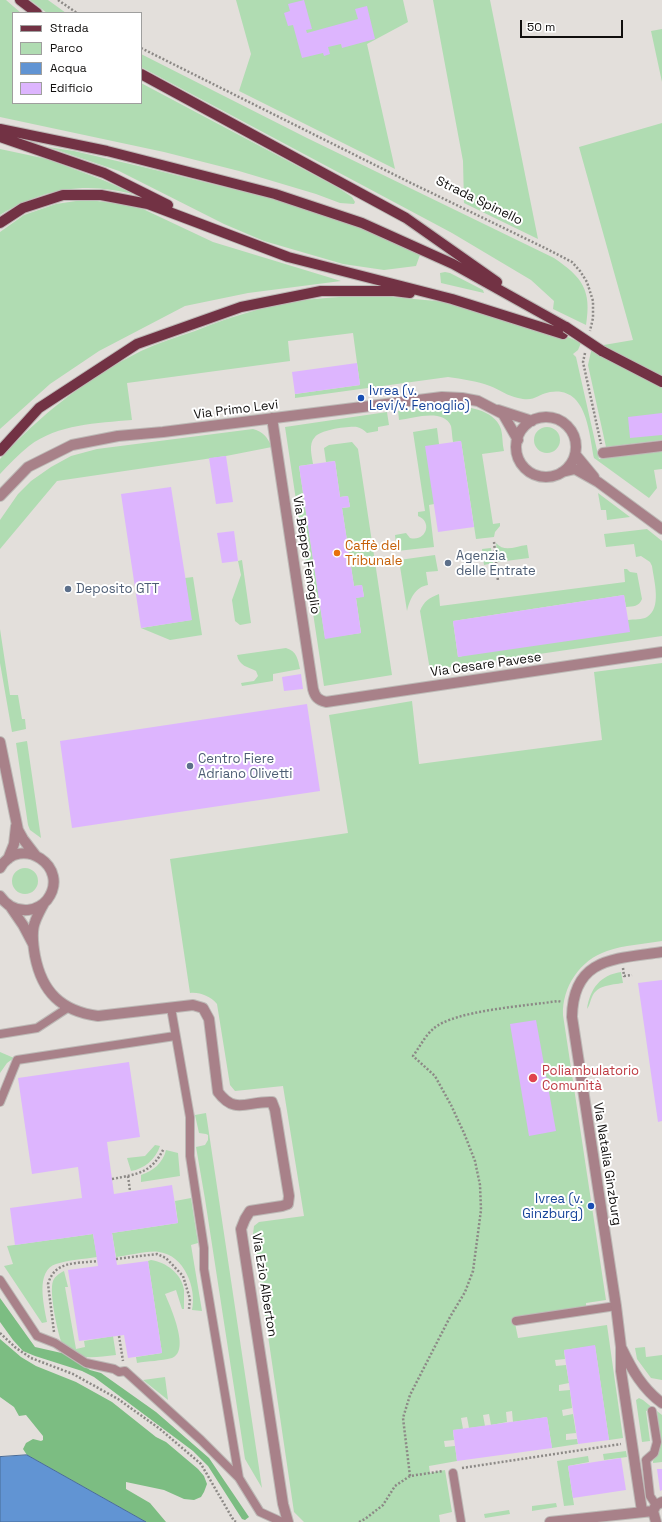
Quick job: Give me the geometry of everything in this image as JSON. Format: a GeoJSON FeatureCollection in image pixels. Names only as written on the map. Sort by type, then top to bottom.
{"type":"FeatureCollection","features":[{"type":"Feature","properties":{"kind":"main road"},"geometry":{"type":"LineString","coordinates":[[20,0],[36,12]]}},
{"type":"Feature","properties":{"kind":"main road"},"geometry":{"type":"LineString","coordinates":[[142,75],[406,218],[565,331],[662,382]]}},
{"type":"Feature","properties":{"kind":"main road"},"geometry":{"type":"LineString","coordinates":[[0,128],[107,151],[275,194],[362,223],[453,264],[541,314]]}},
{"type":"Feature","properties":{"kind":"main road"},"geometry":{"type":"LineString","coordinates":[[0,137],[104,173],[212,228]]}},
{"type":"Feature","properties":{"kind":"main road"},"geometry":{"type":"LineString","coordinates":[[0,223],[22,208],[63,195],[101,195],[148,204],[288,256],[452,299],[565,331]]}},
{"type":"Feature","properties":{"kind":"main road"},"geometry":{"type":"LineString","coordinates":[[0,451],[39,408],[137,344],[241,307],[321,292],[394,291],[452,299]]}},
{"type":"Feature","properties":{"kind":"street","name":"Via Primo Levi"},"geometry":{"type":"LineString","coordinates":[[0,496],[28,467],[72,445],[118,436],[163,432],[442,397],[462,398],[478,401],[503,414],[518,440]]}},
{"type":"Feature","properties":{"kind":"street","name":"Via Primo Levi"},"geometry":{"type":"LineString","coordinates":[[492,408],[532,421]]}},
{"type":"Feature","properties":{"kind":"street"},"geometry":{"type":"LineString","coordinates":[[542,417],[551,417],[566,424],[575,438],[575,454],[568,467],[552,476],[541,476],[534,473],[526,468],[519,457],[517,449],[518,440],[523,428],[532,421],[542,417]]}},
{"type":"Feature","properties":{"kind":"street","name":"Via Beppe Fenoglio"},"geometry":{"type":"LineString","coordinates":[[272,418],[315,696]]}},
{"type":"Feature","properties":{"kind":"street"},"geometry":{"type":"LineString","coordinates":[[603,453],[662,446]]}},
{"type":"Feature","properties":{"kind":"street"},"geometry":{"type":"LineString","coordinates":[[575,454],[598,482]]}},
{"type":"Feature","properties":{"kind":"street"},"geometry":{"type":"LineString","coordinates":[[558,473],[575,469],[598,482],[662,529]]}},
{"type":"Feature","properties":{"kind":"street","name":"Via Cesare Pavese"},"geometry":{"type":"LineString","coordinates":[[315,696],[326,702],[662,652]]}},
{"type":"Feature","properties":{"kind":"street"},"geometry":{"type":"LineString","coordinates":[[0,742],[16,820],[23,839],[36,856]]}},
{"type":"Feature","properties":{"kind":"street"},"geometry":{"type":"LineString","coordinates":[[0,868],[8,859],[14,844],[16,820]]}},
{"type":"Feature","properties":{"kind":"street"},"geometry":{"type":"LineString","coordinates":[[8,859],[22,853],[36,856]]}},
{"type":"Feature","properties":{"kind":"street","name":"Via Ezio Alberton"},"geometry":{"type":"LineString","coordinates":[[36,856],[44,861],[50,868],[53,877],[53,886],[50,895],[44,903],[34,924],[33,944],[38,969],[43,983],[59,1002],[84,1014],[98,1016],[193,1005],[203,1008],[209,1019],[218,1092],[225,1101],[237,1106],[272,1102],[275,1110],[289,1196],[288,1204],[250,1211],[241,1229],[283,1504],[288,1522]]}},
{"type":"Feature","properties":{"kind":"street"},"geometry":{"type":"LineString","coordinates":[[0,896],[10,906],[23,925],[33,944]]}},
{"type":"Feature","properties":{"kind":"street"},"geometry":{"type":"LineString","coordinates":[[10,906],[17,909],[31,910],[44,903]]}},
{"type":"Feature","properties":{"kind":"street","name":"Via Natalia Ginzburg"},"geometry":{"type":"LineString","coordinates":[[642,1511],[620,1371],[621,1347],[616,1306],[572,1017],[572,1004],[574,993],[581,981],[590,970],[602,962],[662,952]]}},
{"type":"Feature","properties":{"kind":"street","name":"Via Natalia Ginzburg"},"geometry":{"type":"LineString","coordinates":[[621,1347],[634,1373],[655,1398],[662,1403]]}},
{"type":"Feature","properties":{"kind":"street"},"geometry":{"type":"LineString","coordinates":[[550,1522],[583,1520],[642,1511],[657,1506],[656,1522]]}},
{"type":"Feature","properties":{"kind":"lane"},"geometry":{"type":"LineString","coordinates":[[0,1034],[37,1028],[68,1007]]}},
{"type":"Feature","properties":{"kind":"lane"},"geometry":{"type":"LineString","coordinates":[[171,1008],[190,1117],[190,1156],[204,1248],[204,1270],[239,1478]]}},
{"type":"Feature","properties":{"kind":"lane"},"geometry":{"type":"LineString","coordinates":[[0,1102],[17,1060],[175,1036]]}},
{"type":"Feature","properties":{"kind":"lane"},"geometry":{"type":"LineString","coordinates":[[0,1280],[37,1336],[55,1343],[86,1363],[114,1369],[119,1372],[125,1372],[201,1440],[239,1478],[260,1512],[282,1522]]}},
{"type":"Feature","properties":{"kind":"lane"},"geometry":{"type":"LineString","coordinates":[[516,1321],[616,1306]]}},
{"type":"Feature","properties":{"kind":"lane"},"geometry":{"type":"LineString","coordinates":[[652,1411],[657,1442],[654,1453],[646,1460],[650,1496],[657,1506]]}},
{"type":"Feature","properties":{"kind":"lane"},"geometry":{"type":"LineString","coordinates":[[453,1471],[461,1522]]}},
{"type":"Feature","properties":{"kind":"path"},"geometry":{"type":"LineString","coordinates":[[58,0],[76,12]]}},
{"type":"Feature","properties":{"kind":"path","name":"Strada Spinello"},"geometry":{"type":"LineString","coordinates":[[142,48],[572,262],[587,282],[593,301],[593,318],[590,333]]}},
{"type":"Feature","properties":{"kind":"path"},"geometry":{"type":"LineString","coordinates":[[586,347],[583,362],[603,453]]}},
{"type":"Feature","properties":{"kind":"path"},"geometry":{"type":"LineString","coordinates":[[494,542],[498,581]]}},
{"type":"Feature","properties":{"kind":"path"},"geometry":{"type":"LineString","coordinates":[[410,1476],[403,1418],[410,1395],[464,1292],[473,1271],[481,1210],[480,1185],[475,1161],[464,1133],[451,1104],[435,1076],[413,1056],[433,1029],[451,1019],[479,1012],[558,1001],[572,1004]]}},
{"type":"Feature","properties":{"kind":"path"},"geometry":{"type":"LineString","coordinates":[[112,1179],[145,1171],[153,1165],[164,1148]]}},
{"type":"Feature","properties":{"kind":"path"},"geometry":{"type":"LineString","coordinates":[[128,1176],[130,1192]]}},
{"type":"Feature","properties":{"kind":"path"},"geometry":{"type":"LineString","coordinates":[[116,1259],[157,1254],[166,1258],[183,1276],[190,1299],[189,1310]]}},
{"type":"Feature","properties":{"kind":"path"},"geometry":{"type":"LineString","coordinates":[[55,1343],[48,1284],[50,1277],[54,1271],[61,1266],[97,1261]]}},
{"type":"Feature","properties":{"kind":"path"},"geometry":{"type":"LineString","coordinates":[[0,1333],[16,1348],[31,1358],[73,1374],[118,1399],[160,1429],[201,1464],[234,1521],[237,1522]]}},
{"type":"Feature","properties":{"kind":"path"},"geometry":{"type":"LineString","coordinates":[[119,1336],[125,1372]]}},
{"type":"Feature","properties":{"kind":"path"},"geometry":{"type":"LineString","coordinates":[[359,1522],[383,1505],[395,1486],[410,1476],[453,1471],[622,1444],[625,1445]]}},
{"type":"Feature","properties":{"kind":"green space"},"geometry":{"type":"Polygon","coordinates":[[[0,0],[6,0],[20,12],[12,12],[12,104],[142,104],[142,84],[337,187],[352,197],[355,202],[354,204],[340,203],[316,194],[239,171],[164,152],[0,117],[0,0]]]}},
{"type":"Feature","properties":{"kind":"green space"},"geometry":{"type":"Polygon","coordinates":[[[30,0],[48,0],[65,12],[46,12],[30,0]]]}},
{"type":"Feature","properties":{"kind":"green space"},"geometry":{"type":"Polygon","coordinates":[[[236,0],[403,0],[408,22],[367,44],[395,169],[239,91],[251,54],[236,0]]]}},
{"type":"Feature","properties":{"kind":"green space"},"geometry":{"type":"Polygon","coordinates":[[[433,0],[490,0],[538,239],[464,203],[463,161],[433,0]]]}},
{"type":"Feature","properties":{"kind":"green space"},"geometry":{"type":"Polygon","coordinates":[[[662,29],[662,82],[651,31],[662,29]]]}},
{"type":"Feature","properties":{"kind":"green space"},"geometry":{"type":"Polygon","coordinates":[[[142,55],[307,138],[554,258],[572,272],[583,286],[586,293],[587,302],[586,325],[553,309],[554,301],[531,280],[452,233],[142,68],[142,55]]]}},
{"type":"Feature","properties":{"kind":"green space"},"geometry":{"type":"Polygon","coordinates":[[[662,123],[662,440],[606,447],[588,365],[592,347],[633,340],[579,147],[662,123]]]}},
{"type":"Feature","properties":{"kind":"green space"},"geometry":{"type":"Polygon","coordinates":[[[48,147],[74,151],[273,199],[361,228],[421,252],[416,266],[384,270],[343,264],[264,241],[224,224],[119,171],[48,147]]]}},
{"type":"Feature","properties":{"kind":"green space"},"geometry":{"type":"Polygon","coordinates":[[[0,149],[47,159],[103,180],[137,195],[98,188],[68,189],[39,196],[0,215],[0,149]]]}},
{"type":"Feature","properties":{"kind":"green space"},"geometry":{"type":"Polygon","coordinates":[[[76,201],[97,201],[143,209],[213,242],[341,281],[248,293],[185,306],[99,351],[50,384],[0,429],[0,232],[24,215],[56,204],[76,201]]]}},
{"type":"Feature","properties":{"kind":"green space"},"geometry":{"type":"Polygon","coordinates":[[[440,273],[450,273],[483,290],[484,293],[441,283],[440,273]]]}},
{"type":"Feature","properties":{"kind":"green space"},"geometry":{"type":"Polygon","coordinates":[[[381,296],[436,301],[465,306],[564,335],[581,343],[578,350],[573,354],[576,357],[599,459],[662,451],[662,469],[654,470],[657,488],[649,498],[594,458],[588,425],[584,413],[572,396],[562,392],[550,392],[532,399],[524,399],[511,396],[480,383],[448,377],[295,398],[295,394],[360,385],[353,333],[288,341],[290,361],[127,383],[132,420],[78,426],[52,433],[29,446],[0,474],[0,459],[31,427],[83,385],[141,351],[227,319],[276,305],[333,297],[381,296]]]}},
{"type":"Feature","properties":{"kind":"green space"},"geometry":{"type":"Polygon","coordinates":[[[447,404],[470,408],[486,413],[497,422],[501,429],[504,451],[482,454],[493,524],[500,523],[494,537],[476,539],[461,441],[453,442],[451,426],[447,420],[442,417],[420,416],[399,420],[398,411],[447,404]]]}},
{"type":"Feature","properties":{"kind":"green space"},"geometry":{"type":"Polygon","coordinates":[[[387,412],[389,425],[378,427],[378,431],[367,433],[358,427],[347,427],[322,432],[315,437],[312,443],[311,450],[313,464],[299,466],[325,638],[361,633],[356,598],[364,596],[362,585],[354,586],[342,508],[350,507],[348,496],[340,497],[335,461],[326,462],[324,448],[329,445],[352,442],[358,449],[392,675],[324,686],[285,427],[387,412]]]}},
{"type":"Feature","properties":{"kind":"green space"},"geometry":{"type":"Polygon","coordinates":[[[547,427],[556,431],[560,440],[556,449],[547,453],[538,449],[534,440],[538,431],[547,427]]]}},
{"type":"Feature","properties":{"kind":"green space"},"geometry":{"type":"Polygon","coordinates":[[[437,428],[439,444],[434,504],[429,505],[434,547],[397,551],[395,535],[406,533],[410,538],[416,538],[420,537],[426,531],[423,519],[418,516],[418,512],[425,511],[413,432],[437,428]]]}},
{"type":"Feature","properties":{"kind":"green space"},"geometry":{"type":"Polygon","coordinates":[[[253,429],[265,435],[272,447],[226,456],[57,481],[0,549],[0,520],[18,494],[31,481],[51,467],[71,456],[97,449],[253,429]]]}},
{"type":"Feature","properties":{"kind":"green space"},"geometry":{"type":"Polygon","coordinates":[[[598,493],[630,517],[607,520],[606,510],[601,510],[598,493]]]}},
{"type":"Feature","properties":{"kind":"green space"},"geometry":{"type":"Polygon","coordinates":[[[647,529],[662,541],[662,636],[430,670],[420,611],[427,600],[439,594],[440,606],[625,582],[624,569],[637,573],[642,599],[636,606],[626,607],[624,595],[453,621],[458,657],[647,617],[652,613],[656,601],[652,566],[650,562],[641,556],[636,557],[634,544],[606,547],[604,534],[647,529]]]}},
{"type":"Feature","properties":{"kind":"green space"},"geometry":{"type":"Polygon","coordinates":[[[496,543],[503,548],[527,545],[529,558],[498,562],[496,543]]]}},
{"type":"Feature","properties":{"kind":"green space"},"geometry":{"type":"Polygon","coordinates":[[[491,548],[493,563],[484,565],[482,549],[491,548]]]}},
{"type":"Feature","properties":{"kind":"green space"},"geometry":{"type":"Polygon","coordinates":[[[435,555],[438,571],[426,572],[428,585],[423,586],[416,591],[407,611],[399,560],[435,555]]]}},
{"type":"Feature","properties":{"kind":"green space"},"geometry":{"type":"Polygon","coordinates":[[[242,560],[251,623],[240,625],[235,621],[232,600],[241,575],[238,561],[242,560]]]}},
{"type":"Feature","properties":{"kind":"green space"},"geometry":{"type":"Polygon","coordinates":[[[193,577],[202,635],[170,640],[141,628],[191,620],[185,578],[193,577]]]}},
{"type":"Feature","properties":{"kind":"green space"},"geometry":{"type":"Polygon","coordinates":[[[0,629],[10,695],[18,695],[22,719],[25,719],[26,729],[12,732],[0,663],[0,629]]]}},
{"type":"Feature","properties":{"kind":"green space"},"geometry":{"type":"Polygon","coordinates":[[[286,648],[293,651],[295,654],[298,659],[300,669],[273,674],[273,681],[242,686],[241,683],[254,681],[258,676],[256,671],[240,662],[237,655],[286,648]]]}},
{"type":"Feature","properties":{"kind":"green space"},"geometry":{"type":"Polygon","coordinates":[[[662,663],[662,941],[620,947],[597,955],[574,976],[569,985],[563,1005],[563,1015],[606,1300],[586,1303],[586,1306],[514,1318],[518,1338],[607,1325],[623,1438],[609,1440],[595,1346],[564,1350],[565,1359],[555,1360],[556,1366],[566,1365],[569,1383],[559,1385],[559,1391],[570,1390],[572,1408],[562,1410],[563,1416],[573,1414],[576,1433],[566,1434],[566,1440],[577,1439],[578,1444],[552,1448],[547,1417],[513,1422],[512,1411],[506,1412],[507,1422],[491,1425],[489,1414],[483,1415],[485,1426],[469,1428],[467,1417],[461,1418],[463,1429],[453,1430],[454,1440],[444,1441],[445,1447],[455,1446],[457,1461],[429,1466],[430,1473],[445,1470],[452,1512],[439,1515],[440,1522],[304,1522],[294,1512],[253,1234],[254,1226],[259,1222],[304,1216],[283,1086],[235,1091],[230,1085],[217,1004],[205,995],[190,993],[170,859],[348,833],[329,715],[412,701],[419,764],[602,740],[594,672],[662,663]]]}},
{"type":"Feature","properties":{"kind":"green space"},"geometry":{"type":"Polygon","coordinates":[[[27,741],[41,838],[30,830],[28,825],[16,743],[27,741]]]}},
{"type":"Feature","properties":{"kind":"green space"},"geometry":{"type":"Polygon","coordinates":[[[25,868],[34,872],[38,881],[34,890],[25,894],[16,890],[12,881],[16,872],[25,868]]]}},
{"type":"Feature","properties":{"kind":"green space"},"geometry":{"type":"Polygon","coordinates":[[[621,972],[623,983],[605,986],[597,990],[594,993],[587,1009],[588,1002],[597,984],[607,976],[621,972]]]}},
{"type":"Feature","properties":{"kind":"green space"},"geometry":{"type":"Polygon","coordinates":[[[0,1052],[14,1058],[7,1063],[0,1073],[0,1052]]]}},
{"type":"Feature","properties":{"kind":"green space"},"geometry":{"type":"Polygon","coordinates":[[[206,1113],[262,1488],[245,1459],[196,1147],[205,1145],[208,1140],[208,1135],[199,1133],[195,1115],[206,1113]]]}},
{"type":"Feature","properties":{"kind":"green space"},"geometry":{"type":"Polygon","coordinates":[[[155,1145],[160,1146],[156,1155],[149,1163],[131,1171],[127,1158],[145,1156],[155,1145]]]}},
{"type":"Feature","properties":{"kind":"green space"},"geometry":{"type":"Polygon","coordinates":[[[166,1150],[178,1153],[180,1176],[141,1182],[141,1175],[150,1171],[160,1163],[166,1150]]]}},
{"type":"Feature","properties":{"kind":"green space"},"geometry":{"type":"Polygon","coordinates":[[[191,1198],[198,1243],[191,1245],[202,1311],[192,1310],[192,1292],[187,1274],[175,1259],[168,1254],[159,1252],[144,1252],[116,1257],[112,1233],[178,1223],[175,1201],[191,1198]]]}},
{"type":"Feature","properties":{"kind":"green space"},"geometry":{"type":"Polygon","coordinates":[[[93,1234],[97,1257],[56,1264],[49,1268],[45,1274],[42,1289],[47,1322],[42,1323],[4,1266],[13,1264],[7,1246],[93,1234]]]}},
{"type":"Feature","properties":{"kind":"green space"},"geometry":{"type":"Polygon","coordinates":[[[151,1260],[168,1266],[177,1274],[183,1284],[184,1309],[182,1309],[176,1290],[165,1294],[178,1328],[180,1347],[177,1354],[172,1358],[137,1363],[136,1357],[162,1353],[148,1261],[151,1260]]]}},
{"type":"Feature","properties":{"kind":"green space"},"geometry":{"type":"Polygon","coordinates":[[[64,1271],[68,1287],[65,1287],[76,1349],[85,1347],[84,1341],[113,1336],[116,1355],[92,1357],[79,1356],[67,1348],[61,1341],[54,1311],[52,1286],[55,1278],[64,1271]]]}},
{"type":"Feature","properties":{"kind":"green space"},"geometry":{"type":"Polygon","coordinates":[[[0,1298],[35,1347],[66,1354],[90,1370],[101,1373],[156,1412],[209,1458],[249,1517],[245,1520],[242,1519],[208,1466],[193,1451],[94,1377],[82,1371],[23,1351],[0,1322],[0,1298]]]}},
{"type":"Feature","properties":{"kind":"green space"},"geometry":{"type":"Polygon","coordinates":[[[0,1339],[21,1357],[36,1366],[76,1382],[112,1402],[156,1437],[166,1442],[198,1469],[204,1476],[207,1484],[201,1497],[194,1500],[184,1499],[164,1490],[126,1482],[126,1489],[150,1503],[166,1522],[146,1522],[27,1455],[23,1449],[26,1443],[33,1439],[41,1441],[43,1440],[43,1436],[26,1415],[19,1416],[14,1407],[0,1397],[0,1339]]]}},
{"type":"Feature","properties":{"kind":"green space"},"geometry":{"type":"Polygon","coordinates":[[[645,1347],[646,1357],[662,1355],[662,1380],[651,1378],[637,1359],[635,1348],[645,1347]]]}},
{"type":"Feature","properties":{"kind":"green space"},"geometry":{"type":"Polygon","coordinates":[[[165,1377],[168,1400],[143,1380],[165,1377]]]}},
{"type":"Feature","properties":{"kind":"green space"},"geometry":{"type":"Polygon","coordinates":[[[639,1398],[654,1409],[646,1411],[650,1441],[642,1442],[636,1400],[639,1398]]]}},
{"type":"Feature","properties":{"kind":"green space"},"geometry":{"type":"Polygon","coordinates":[[[657,1411],[662,1415],[662,1462],[653,1463],[659,1444],[657,1411]]]}},
{"type":"Feature","properties":{"kind":"green space"},"geometry":{"type":"Polygon","coordinates":[[[626,1451],[627,1457],[604,1460],[603,1454],[626,1451]]]}},
{"type":"Feature","properties":{"kind":"green space"},"geometry":{"type":"Polygon","coordinates":[[[588,1456],[589,1462],[568,1466],[574,1505],[564,1506],[557,1461],[588,1456]]]}},
{"type":"Feature","properties":{"kind":"green space"},"geometry":{"type":"Polygon","coordinates":[[[556,1503],[557,1507],[532,1511],[532,1506],[556,1503]]]}},
{"type":"Feature","properties":{"kind":"green space"},"geometry":{"type":"Polygon","coordinates":[[[509,1510],[510,1514],[485,1518],[484,1514],[509,1510]]]}},
{"type":"Feature","properties":{"kind":"water"},"geometry":{"type":"Polygon","coordinates":[[[27,1455],[146,1522],[0,1522],[0,1457],[27,1455]]]}},
{"type":"Feature","properties":{"kind":"building"},"geometry":{"type":"Polygon","coordinates":[[[304,0],[312,29],[306,30],[307,33],[358,19],[355,9],[367,6],[375,39],[342,48],[341,44],[328,47],[330,54],[324,56],[323,53],[302,58],[293,25],[288,26],[284,13],[290,11],[288,4],[304,0]]]}},
{"type":"Feature","properties":{"kind":"building"},"geometry":{"type":"Polygon","coordinates":[[[357,363],[360,385],[295,394],[292,372],[357,363]]]}},
{"type":"Feature","properties":{"kind":"building"},"geometry":{"type":"Polygon","coordinates":[[[662,413],[662,435],[630,438],[628,417],[662,413]]]}},
{"type":"Feature","properties":{"kind":"building"},"geometry":{"type":"Polygon","coordinates":[[[461,441],[474,527],[438,532],[425,446],[461,441]]]}},
{"type":"Feature","properties":{"kind":"building"},"geometry":{"type":"Polygon","coordinates":[[[226,456],[233,502],[216,504],[209,458],[226,456]]]}},
{"type":"Feature","properties":{"kind":"building"},"geometry":{"type":"Polygon","coordinates":[[[335,461],[340,497],[348,496],[350,507],[342,508],[354,586],[362,585],[364,597],[356,598],[361,633],[325,639],[299,466],[335,461]]]}},
{"type":"Feature","properties":{"kind":"building"},"geometry":{"type":"Polygon","coordinates":[[[171,487],[192,620],[141,628],[121,494],[171,487]]]}},
{"type":"Feature","properties":{"kind":"building"},"geometry":{"type":"Polygon","coordinates":[[[234,531],[238,561],[222,563],[217,533],[234,531]]]}},
{"type":"Feature","properties":{"kind":"building"},"geometry":{"type":"Polygon","coordinates":[[[624,595],[630,632],[458,657],[453,621],[624,595]]]}},
{"type":"Feature","properties":{"kind":"building"},"geometry":{"type":"Polygon","coordinates":[[[301,674],[303,689],[284,691],[282,677],[301,674]]]}},
{"type":"Feature","properties":{"kind":"building","name":"Centro Fiere Adriano Olivetti"},"geometry":{"type":"Polygon","coordinates":[[[307,704],[320,791],[72,828],[60,741],[307,704]]]}},
{"type":"Feature","properties":{"kind":"building"},"geometry":{"type":"Polygon","coordinates":[[[662,980],[662,1121],[658,1122],[638,983],[662,980]]]}},
{"type":"Feature","properties":{"kind":"building","name":"Poliambulatorio Comunità"},"geometry":{"type":"Polygon","coordinates":[[[536,1020],[556,1131],[529,1136],[510,1024],[536,1020]]]}},
{"type":"Feature","properties":{"kind":"building"},"geometry":{"type":"Polygon","coordinates":[[[129,1062],[140,1137],[107,1142],[114,1194],[172,1185],[178,1223],[112,1233],[117,1265],[148,1261],[162,1353],[128,1358],[124,1335],[79,1341],[68,1270],[98,1266],[93,1234],[15,1245],[10,1208],[82,1198],[78,1167],[32,1174],[18,1078],[129,1062]]]}},
{"type":"Feature","properties":{"kind":"building"},"geometry":{"type":"Polygon","coordinates":[[[595,1345],[609,1440],[578,1444],[564,1350],[595,1345]]]}},
{"type":"Feature","properties":{"kind":"building"},"geometry":{"type":"Polygon","coordinates":[[[547,1417],[552,1448],[457,1461],[453,1430],[547,1417]]]}},
{"type":"Feature","properties":{"kind":"building"},"geometry":{"type":"Polygon","coordinates":[[[621,1458],[626,1490],[573,1498],[568,1466],[621,1458]]]}},
{"type":"Feature","properties":{"kind":"building"},"geometry":{"type":"Polygon","coordinates":[[[657,1469],[662,1469],[662,1490],[660,1491],[657,1469]]]}},
{"type":"Feature","properties":{"kind":"place","name":"Ivrea (v. Levi/v. Fenoglio)"},"geometry":{"type":"Point","coordinates":[361,398]}},
{"type":"Feature","properties":{"kind":"place","name":"Caffè del Tribunale"},"geometry":{"type":"Point","coordinates":[337,553]}},
{"type":"Feature","properties":{"kind":"place","name":"Agenzia delle Entrate"},"geometry":{"type":"Point","coordinates":[448,563]}},
{"type":"Feature","properties":{"kind":"place","name":"Deposito GTT"},"geometry":{"type":"Point","coordinates":[68,589]}},
{"type":"Feature","properties":{"kind":"place","name":"Centro Fiere Adriano Olivetti"},"geometry":{"type":"Point","coordinates":[190,766]}},
{"type":"Feature","properties":{"kind":"place","name":"Poliambulatorio Comunità"},"geometry":{"type":"Point","coordinates":[533,1078]}},
{"type":"Feature","properties":{"kind":"place","name":"Ivrea (v. Ginzburg)"},"geometry":{"type":"Point","coordinates":[591,1206]}}]}
